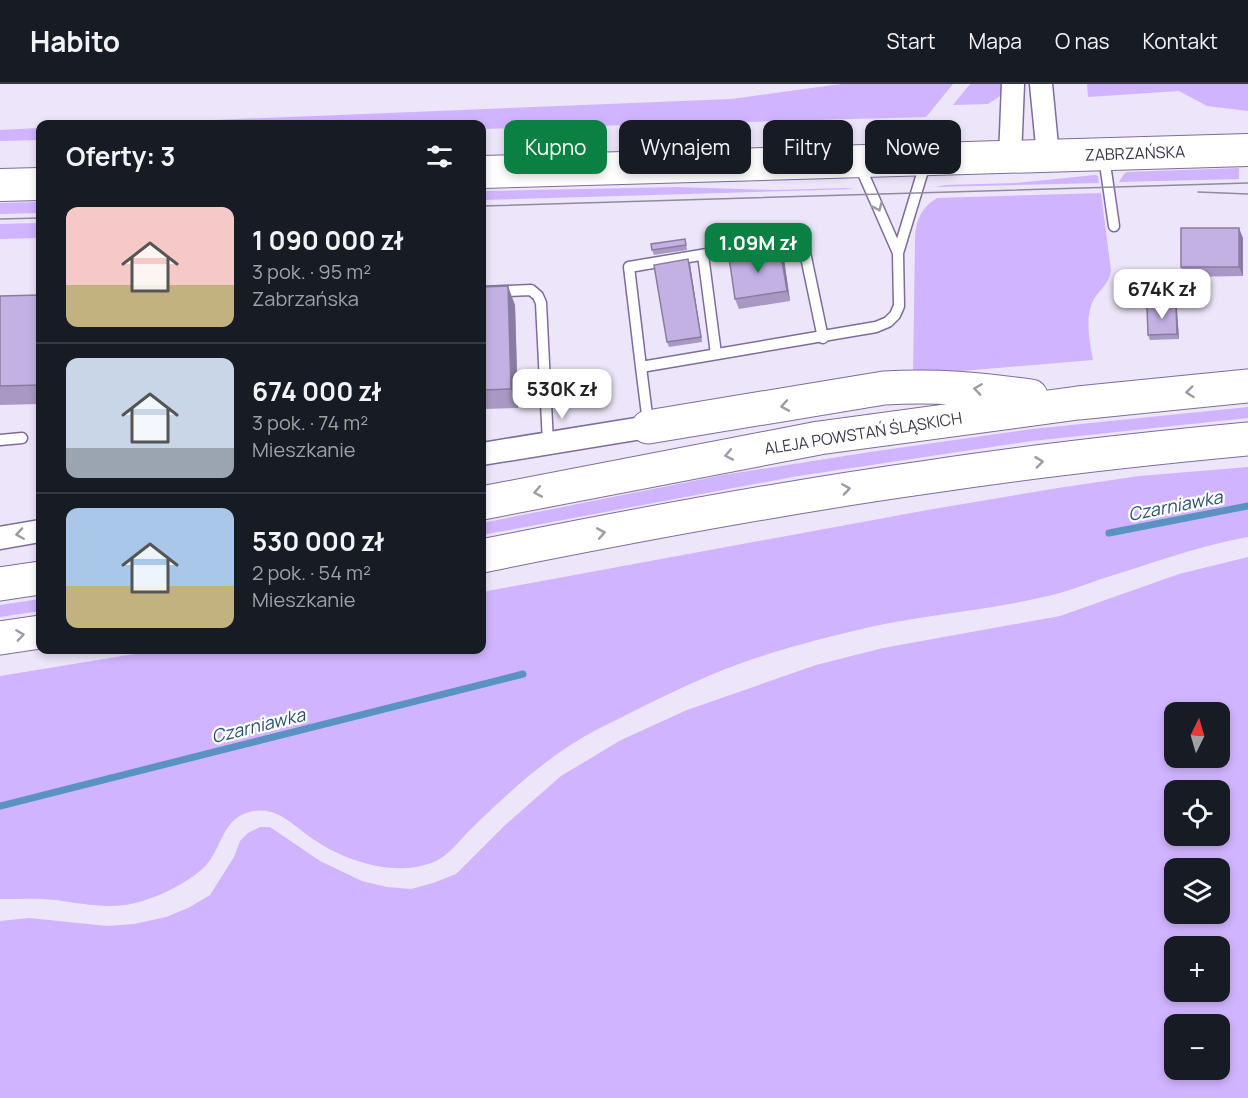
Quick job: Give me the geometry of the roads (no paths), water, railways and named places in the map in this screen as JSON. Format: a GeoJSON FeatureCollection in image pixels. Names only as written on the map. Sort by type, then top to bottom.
{"type":"FeatureCollection","features":[{"type":"Feature","properties":{"kind":"main road","name":"ZABRZAŃSKA"},"geometry":{"type":"LineString","coordinates":[[961,158],[1248,150]]}},
{"type":"Feature","properties":{"kind":"main road","name":"ZABRZAŃSKA"},"geometry":{"type":"LineString","coordinates":[[486,172],[865,161]]}},
{"type":"Feature","properties":{"kind":"main road"},"geometry":{"type":"LineString","coordinates":[[0,185],[36,184]]}},
{"type":"Feature","properties":{"kind":"main road","name":"ALEJA POWSTAŃ ŚLĄSKICH"},"geometry":{"type":"LineString","coordinates":[[486,502],[819,438],[1078,403],[1248,386]]}},
{"type":"Feature","properties":{"kind":"main road"},"geometry":{"type":"LineString","coordinates":[[648,427],[884,388],[962,387],[1078,403]]}},
{"type":"Feature","properties":{"kind":"main road"},"geometry":{"type":"LineString","coordinates":[[486,555],[788,498],[929,476],[1128,451],[1248,439]]}},
{"type":"Feature","properties":{"kind":"main road"},"geometry":{"type":"LineString","coordinates":[[0,584],[36,579]]}},
{"type":"Feature","properties":{"kind":"main road"},"geometry":{"type":"LineString","coordinates":[[0,638],[36,633]]}},
{"type":"Feature","properties":{"kind":"street"},"geometry":{"type":"LineString","coordinates":[[1010,157],[1013,84]]}},
{"type":"Feature","properties":{"kind":"street"},"geometry":{"type":"LineString","coordinates":[[1041,84],[1048,156]]}},
{"type":"Feature","properties":{"kind":"street"},"geometry":{"type":"LineString","coordinates":[[486,453],[648,427]]}},
{"type":"Feature","properties":{"kind":"street"},"geometry":{"type":"LineString","coordinates":[[0,538],[36,532]]}},
{"type":"Feature","properties":{"kind":"lane"},"geometry":{"type":"LineString","coordinates":[[1103,154],[1114,226]]}},
{"type":"Feature","properties":{"kind":"lane"},"geometry":{"type":"LineString","coordinates":[[857,161],[898,253]]}},
{"type":"Feature","properties":{"kind":"lane"},"geometry":{"type":"LineString","coordinates":[[641,368],[823,338],[876,327],[888,322],[895,315],[899,306],[898,253],[922,174]]}},
{"type":"Feature","properties":{"kind":"lane"},"geometry":{"type":"LineString","coordinates":[[648,427],[629,267],[802,238],[823,338]]}},
{"type":"Feature","properties":{"kind":"lane"},"geometry":{"type":"LineString","coordinates":[[703,255],[716,354]]}},
{"type":"Feature","properties":{"kind":"lane"},"geometry":{"type":"LineString","coordinates":[[486,292],[531,290],[538,296],[541,303],[548,443]]}},
{"type":"Feature","properties":{"kind":"lane"},"geometry":{"type":"LineString","coordinates":[[0,440],[22,438]]}},
{"type":"Feature","properties":{"kind":"waterway","name":"Czarniawka"},"geometry":{"type":"LineString","coordinates":[[1109,533],[1248,506]]}},
{"type":"Feature","properties":{"kind":"waterway","name":"Czarniawka"},"geometry":{"type":"LineString","coordinates":[[0,806],[523,674]]}},
{"type":"Feature","properties":{"kind":"tram line"},"geometry":{"type":"LineString","coordinates":[[486,206],[1248,183]]}},
{"type":"Feature","properties":{"kind":"tram line"},"geometry":{"type":"LineString","coordinates":[[1198,192],[1248,194]]}},
{"type":"Feature","properties":{"kind":"tram line"},"geometry":{"type":"LineString","coordinates":[[0,219],[36,218]]}}]}
